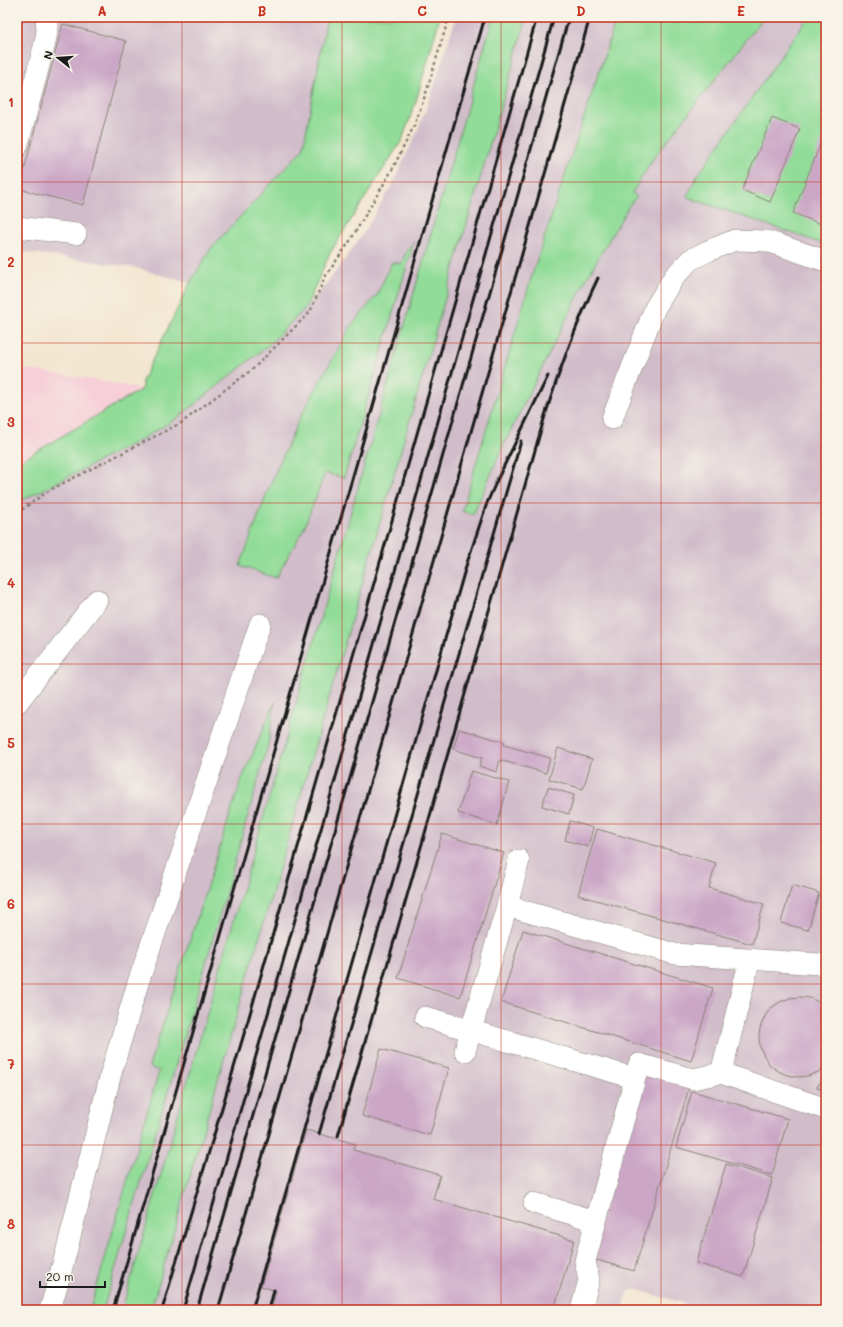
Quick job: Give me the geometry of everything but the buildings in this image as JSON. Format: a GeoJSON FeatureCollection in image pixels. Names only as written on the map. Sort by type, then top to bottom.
{"type":"FeatureCollection","features":[{"type":"Feature","properties":{"kind":"lane"},"geometry":{"type":"LineString","coordinates":[[17,147],[45,43],[47,31],[46,17]]}},
{"type":"Feature","properties":{"kind":"lane"},"geometry":{"type":"LineString","coordinates":[[17,227],[76,234]]}},
{"type":"Feature","properties":{"kind":"lane"},"geometry":{"type":"LineString","coordinates":[[612,419],[655,308],[674,277],[690,260],[735,240],[767,241],[826,261]]}},
{"type":"Feature","properties":{"kind":"lane"},"geometry":{"type":"LineString","coordinates":[[17,704],[97,600]]}},
{"type":"Feature","properties":{"kind":"lane"},"geometry":{"type":"LineString","coordinates":[[50,1310],[66,1253],[111,1073],[138,983],[260,624]]}},
{"type":"Feature","properties":{"kind":"lane"},"geometry":{"type":"LineString","coordinates":[[465,1051],[519,860]]}},
{"type":"Feature","properties":{"kind":"lane"},"geometry":{"type":"LineString","coordinates":[[507,906],[675,954],[819,964],[826,967]]}},
{"type":"Feature","properties":{"kind":"lane"},"geometry":{"type":"LineString","coordinates":[[721,1073],[750,960]]}},
{"type":"Feature","properties":{"kind":"lane"},"geometry":{"type":"LineString","coordinates":[[425,1017],[634,1078]]}},
{"type":"Feature","properties":{"kind":"lane"},"geometry":{"type":"LineString","coordinates":[[581,1310],[589,1280],[585,1261],[639,1064],[693,1079],[721,1073],[826,1109]]}},
{"type":"Feature","properties":{"kind":"lane"},"geometry":{"type":"LineString","coordinates":[[534,1203],[596,1221]]}},
{"type":"Feature","properties":{"kind":"path"},"geometry":{"type":"LineString","coordinates":[[17,513],[50,490],[181,423],[254,368],[310,312],[325,277],[350,241],[392,170],[414,126],[426,93],[449,17]]}},
{"type":"Feature","properties":{"kind":"shaded area"},"geometry":{"type":"Polygon","coordinates":[[[17,17],[327,17],[303,149],[212,247],[190,283],[132,267],[17,251],[17,17]]]}},
{"type":"Feature","properties":{"kind":"shaded area"},"geometry":{"type":"Polygon","coordinates":[[[456,17],[493,17],[122,1310],[103,1310],[202,977],[268,745],[275,704],[241,781],[149,1067],[160,1070],[90,1310],[17,1310],[17,503],[142,439],[179,417],[270,344],[306,307],[331,278],[365,231],[392,185],[417,132],[434,87],[456,17]]]}},
{"type":"Feature","properties":{"kind":"shaded area"},"geometry":{"type":"Polygon","coordinates":[[[527,17],[617,17],[533,271],[462,511],[473,514],[505,442],[587,278],[630,204],[637,198],[632,193],[653,159],[764,17],[808,17],[696,178],[687,197],[826,245],[826,1310],[772,1310],[748,1303],[746,1310],[705,1310],[635,1289],[628,1292],[623,1310],[151,1310],[527,17]]]}},
{"type":"Feature","properties":{"kind":"shaded area"},"geometry":{"type":"Polygon","coordinates":[[[17,368],[85,378],[142,389],[23,459],[17,458],[17,368]]]}},
{"type":"Feature","properties":{"kind":"green space"},"geometry":{"type":"Polygon","coordinates":[[[327,17],[440,17],[416,101],[402,140],[330,253],[306,307],[270,344],[179,417],[142,439],[17,503],[17,464],[23,459],[142,389],[142,381],[190,283],[212,247],[303,149],[327,17]]]}},
{"type":"Feature","properties":{"kind":"green space"},"geometry":{"type":"Polygon","coordinates":[[[493,17],[527,17],[151,1310],[122,1310],[493,17]]]}},
{"type":"Feature","properties":{"kind":"green space"},"geometry":{"type":"Polygon","coordinates":[[[617,17],[764,17],[653,159],[632,193],[637,197],[630,204],[587,278],[505,442],[473,515],[462,511],[533,272],[617,17]]]}},
{"type":"Feature","properties":{"kind":"green space"},"geometry":{"type":"Polygon","coordinates":[[[808,17],[826,17],[826,245],[687,197],[696,178],[808,17]]]}},
{"type":"Feature","properties":{"kind":"green space"},"geometry":{"type":"Polygon","coordinates":[[[414,242],[344,478],[325,473],[304,528],[276,578],[240,566],[270,485],[300,417],[351,326],[377,295],[392,262],[401,264],[408,248],[414,242]]]}},
{"type":"Feature","properties":{"kind":"green space"},"geometry":{"type":"Polygon","coordinates":[[[275,702],[268,745],[202,977],[103,1310],[90,1310],[159,1071],[149,1067],[241,781],[275,702]]]}},
{"type":"Feature","properties":{"kind":"railway"},"geometry":{"type":"LineString","coordinates":[[113,1310],[485,17]]}},
{"type":"Feature","properties":{"kind":"railway"},"geometry":{"type":"LineString","coordinates":[[162,1310],[249,1017],[537,17]]}},
{"type":"Feature","properties":{"kind":"railway"},"geometry":{"type":"LineString","coordinates":[[183,1310],[554,17]]}},
{"type":"Feature","properties":{"kind":"railway"},"geometry":{"type":"LineString","coordinates":[[197,1310],[569,17]]}},
{"type":"Feature","properties":{"kind":"railway"},"geometry":{"type":"LineString","coordinates":[[218,1310],[590,17]]}},
{"type":"Feature","properties":{"kind":"railway"},"geometry":{"type":"LineString","coordinates":[[338,1136],[544,419],[568,348],[598,278]]}},
{"type":"Feature","properties":{"kind":"railway"},"geometry":{"type":"LineString","coordinates":[[252,1310],[466,566],[487,503],[548,376]]}},
{"type":"Feature","properties":{"kind":"railway"},"geometry":{"type":"LineString","coordinates":[[319,1134],[521,441]]}},
{"type":"Feature","properties":{"kind":"railway"},"geometry":{"type":"LineString","coordinates":[[269,1310],[274,1290]]}}]}
